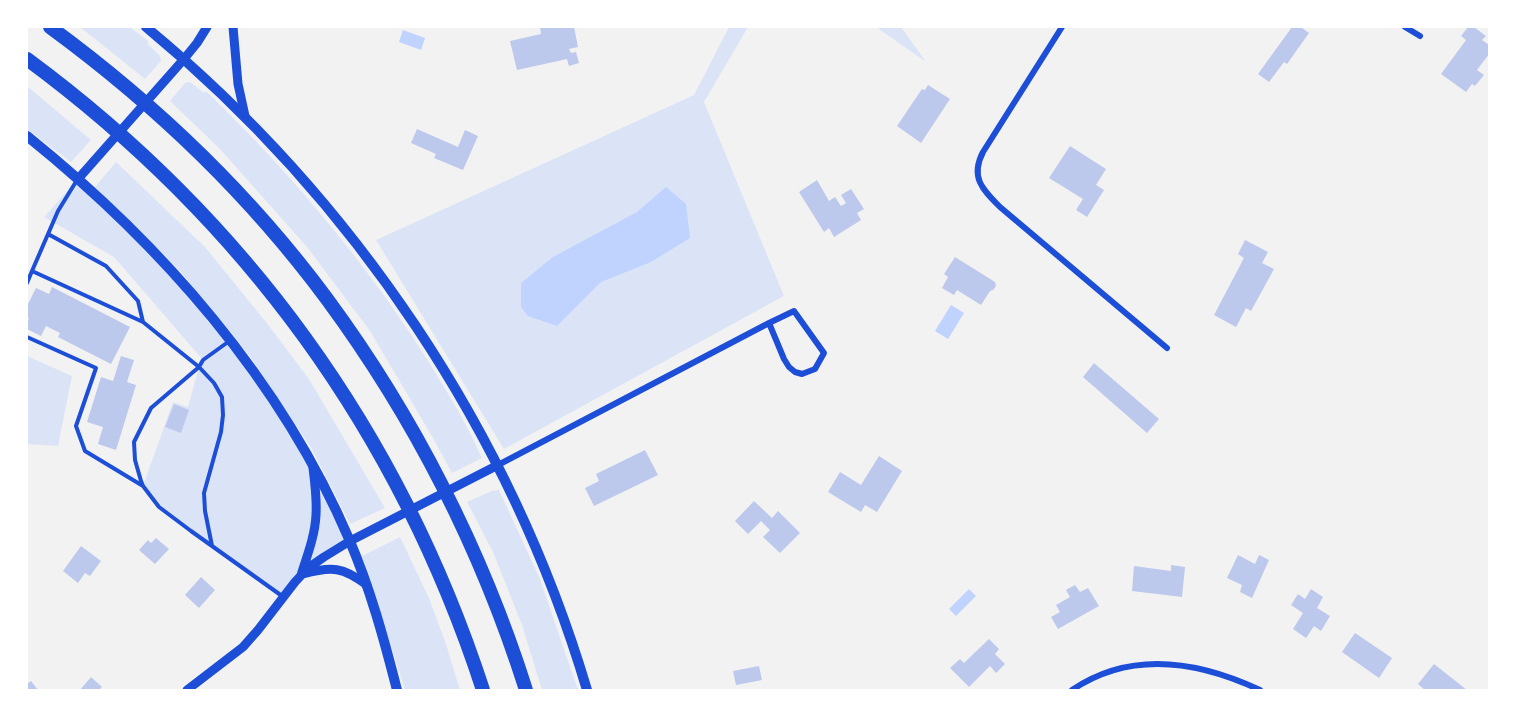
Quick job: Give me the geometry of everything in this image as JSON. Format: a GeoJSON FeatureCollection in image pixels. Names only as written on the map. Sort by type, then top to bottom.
{"type":"FeatureCollection","features":[{"type":"Feature","properties":{"kind":"highway"},"geometry":{"type":"LineString","coordinates":[[50,27],[110,73],[178,132],[271,230],[328,300],[379,376],[447,497],[502,620],[526,690]]}},
{"type":"Feature","properties":{"kind":"highway"},"geometry":{"type":"LineString","coordinates":[[27,59],[114,129],[188,198],[248,265],[303,335],[354,410],[418,525],[455,611],[483,690]]}},
{"type":"Feature","properties":{"kind":"main road"},"geometry":{"type":"LineString","coordinates":[[146,27],[245,116],[280,153],[326,206],[414,322],[449,377],[498,465],[555,594],[587,690]]}},
{"type":"Feature","properties":{"kind":"main road"},"geometry":{"type":"LineString","coordinates":[[27,136],[78,179],[156,254],[230,340],[265,388],[312,463],[350,541],[367,585],[397,690]]}},
{"type":"Feature","properties":{"kind":"street"},"geometry":{"type":"LineString","coordinates":[[78,179],[184,59],[207,27]]}},
{"type":"Feature","properties":{"kind":"street"},"geometry":{"type":"LineString","coordinates":[[233,27],[238,84],[245,116]]}},
{"type":"Feature","properties":{"kind":"street"},"geometry":{"type":"LineString","coordinates":[[1062,27],[983,152],[978,166],[978,181],[1000,207],[1167,348]]}},
{"type":"Feature","properties":{"kind":"street"},"geometry":{"type":"LineString","coordinates":[[1405,27],[1420,36]]}},
{"type":"Feature","properties":{"kind":"street"},"geometry":{"type":"LineString","coordinates":[[187,690],[243,647],[301,575],[324,557],[350,541],[794,311],[824,353],[815,369],[802,374],[789,367],[770,324]]}},
{"type":"Feature","properties":{"kind":"street"},"geometry":{"type":"LineString","coordinates":[[301,575],[313,537],[316,516],[312,463]]}},
{"type":"Feature","properties":{"kind":"street"},"geometry":{"type":"LineString","coordinates":[[301,575],[321,570],[342,570],[367,585]]}},
{"type":"Feature","properties":{"kind":"street"},"geometry":{"type":"LineString","coordinates":[[1072,690],[1098,675],[1125,666],[1165,663],[1207,670],[1260,690]]}},
{"type":"Feature","properties":{"kind":"lane"},"geometry":{"type":"LineString","coordinates":[[27,282],[58,211],[78,179]]}},
{"type":"Feature","properties":{"kind":"lane"},"geometry":{"type":"LineString","coordinates":[[48,234],[106,266],[138,301],[143,322]]}},
{"type":"Feature","properties":{"kind":"lane"},"geometry":{"type":"LineString","coordinates":[[32,270],[143,322],[214,383],[222,397],[223,416],[221,432],[204,493],[212,546]]}},
{"type":"Feature","properties":{"kind":"lane"},"geometry":{"type":"LineString","coordinates":[[27,337],[96,368],[76,426],[85,451],[143,486]]}},
{"type":"Feature","properties":{"kind":"lane"},"geometry":{"type":"LineString","coordinates":[[230,340],[203,360],[199,368],[151,408],[134,442],[135,460],[143,486],[159,507],[283,596]]}},
{"type":"Feature","properties":{"kind":"shaded area"},"geometry":{"type":"Polygon","coordinates":[[[80,27],[130,27],[148,41],[148,44],[160,56],[161,61],[145,79],[80,27]]]}},
{"type":"Feature","properties":{"kind":"shaded area"},"geometry":{"type":"Polygon","coordinates":[[[729,27],[748,27],[704,102],[784,296],[504,449],[376,240],[694,95],[729,27]]]}},
{"type":"Feature","properties":{"kind":"shaded area"},"geometry":{"type":"Polygon","coordinates":[[[876,27],[901,27],[926,62],[876,27]]]}},
{"type":"Feature","properties":{"kind":"shaded area"},"geometry":{"type":"Polygon","coordinates":[[[190,82],[204,93],[206,91],[274,161],[369,275],[424,355],[459,412],[482,458],[452,473],[370,331],[307,247],[219,148],[170,101],[185,83],[190,82]]]}},
{"type":"Feature","properties":{"kind":"shaded area"},"geometry":{"type":"Polygon","coordinates":[[[27,86],[91,140],[71,162],[27,129],[27,86]]]}},
{"type":"Feature","properties":{"kind":"shaded area"},"geometry":{"type":"Polygon","coordinates":[[[116,162],[205,247],[266,322],[309,379],[385,508],[350,524],[312,449],[249,355],[180,271],[95,187],[116,162]]]}},
{"type":"Feature","properties":{"kind":"shaded area"},"geometry":{"type":"Polygon","coordinates":[[[78,179],[140,238],[265,388],[350,541],[324,557],[283,596],[159,507],[143,486],[173,402],[188,407],[203,360],[114,257],[44,217],[78,179]]]}},
{"type":"Feature","properties":{"kind":"shaded area"},"geometry":{"type":"Polygon","coordinates":[[[27,356],[72,376],[58,446],[27,444],[27,356]]]}},
{"type":"Feature","properties":{"kind":"shaded area"},"geometry":{"type":"Polygon","coordinates":[[[499,490],[540,579],[578,690],[542,690],[522,625],[493,552],[467,502],[499,490]]]}},
{"type":"Feature","properties":{"kind":"shaded area"},"geometry":{"type":"Polygon","coordinates":[[[400,537],[429,598],[460,690],[405,690],[362,556],[400,537]]]}},
{"type":"Feature","properties":{"kind":"water"},"geometry":{"type":"Polygon","coordinates":[[[403,30],[425,38],[421,50],[399,42],[403,30]]]}},
{"type":"Feature","properties":{"kind":"water"},"geometry":{"type":"Polygon","coordinates":[[[666,187],[686,204],[690,238],[651,262],[601,282],[557,326],[528,316],[521,307],[521,283],[553,257],[637,212],[666,187]]]}},
{"type":"Feature","properties":{"kind":"water"},"geometry":{"type":"Polygon","coordinates":[[[951,305],[964,313],[948,339],[935,331],[951,305]]]}},
{"type":"Feature","properties":{"kind":"water"},"geometry":{"type":"Polygon","coordinates":[[[969,589],[976,596],[956,616],[949,609],[969,589]]]}},
{"type":"Feature","properties":{"kind":"building"},"geometry":{"type":"Polygon","coordinates":[[[540,27],[574,27],[578,47],[569,49],[571,53],[576,52],[579,63],[569,66],[567,59],[517,70],[510,41],[541,34],[540,27]]]}},
{"type":"Feature","properties":{"kind":"building"},"geometry":{"type":"Polygon","coordinates":[[[1292,27],[1301,27],[1309,33],[1287,64],[1284,62],[1269,82],[1258,74],[1292,27]]]}},
{"type":"Feature","properties":{"kind":"building"},"geometry":{"type":"Polygon","coordinates":[[[1468,27],[1474,27],[1486,36],[1482,40],[1489,45],[1489,54],[1477,70],[1484,75],[1475,86],[1472,84],[1466,92],[1441,74],[1466,40],[1461,36],[1468,27]]]}},
{"type":"Feature","properties":{"kind":"building"},"geometry":{"type":"Polygon","coordinates":[[[928,85],[950,99],[921,143],[897,126],[922,89],[925,90],[928,85]]]}},
{"type":"Feature","properties":{"kind":"building"},"geometry":{"type":"Polygon","coordinates":[[[417,129],[458,147],[465,130],[478,136],[463,170],[434,158],[436,154],[411,143],[417,129]]]}},
{"type":"Feature","properties":{"kind":"building"},"geometry":{"type":"Polygon","coordinates":[[[1070,146],[1106,169],[1096,185],[1104,190],[1087,217],[1076,210],[1083,199],[1049,178],[1070,146]]]}},
{"type":"Feature","properties":{"kind":"building"},"geometry":{"type":"Polygon","coordinates":[[[817,180],[829,201],[835,197],[841,206],[846,203],[841,195],[851,189],[864,209],[857,213],[861,220],[834,237],[829,228],[824,232],[799,192],[817,180]]]}},
{"type":"Feature","properties":{"kind":"building"},"geometry":{"type":"Polygon","coordinates":[[[1245,240],[1268,252],[1262,263],[1274,269],[1251,311],[1246,308],[1236,327],[1214,315],[1244,258],[1238,254],[1245,240]]]}},
{"type":"Feature","properties":{"kind":"building"},"geometry":{"type":"Polygon","coordinates":[[[955,257],[995,282],[996,286],[981,305],[957,290],[954,295],[942,288],[948,277],[944,274],[955,257]]]}},
{"type":"Feature","properties":{"kind":"building"},"geometry":{"type":"Polygon","coordinates":[[[52,287],[130,327],[111,364],[58,337],[60,333],[46,326],[41,336],[27,329],[29,318],[27,317],[27,306],[36,288],[49,294],[52,287]]]}},
{"type":"Feature","properties":{"kind":"building"},"geometry":{"type":"Polygon","coordinates":[[[121,356],[134,360],[127,382],[136,385],[116,450],[98,444],[103,427],[87,422],[101,377],[113,381],[121,356]]]}},
{"type":"Feature","properties":{"kind":"building"},"geometry":{"type":"Polygon","coordinates":[[[1094,363],[1159,419],[1147,433],[1083,377],[1094,363]]]}},
{"type":"Feature","properties":{"kind":"building"},"geometry":{"type":"Polygon","coordinates":[[[174,404],[189,410],[181,433],[165,427],[174,404]]]}},
{"type":"Feature","properties":{"kind":"building"},"geometry":{"type":"Polygon","coordinates":[[[645,450],[658,475],[594,506],[585,488],[599,481],[596,474],[645,450]]]}},
{"type":"Feature","properties":{"kind":"building"},"geometry":{"type":"Polygon","coordinates":[[[879,456],[902,471],[877,512],[865,505],[861,512],[828,492],[840,472],[861,485],[879,456]]]}},
{"type":"Feature","properties":{"kind":"building"},"geometry":{"type":"Polygon","coordinates":[[[754,501],[772,518],[778,511],[800,533],[780,553],[763,537],[770,530],[761,521],[748,534],[735,521],[754,501]]]}},
{"type":"Feature","properties":{"kind":"building"},"geometry":{"type":"Polygon","coordinates":[[[156,538],[169,549],[155,564],[139,550],[148,540],[151,543],[156,538]]]}},
{"type":"Feature","properties":{"kind":"building"},"geometry":{"type":"Polygon","coordinates":[[[81,546],[101,561],[90,576],[85,573],[78,583],[63,571],[81,546]]]}},
{"type":"Feature","properties":{"kind":"building"},"geometry":{"type":"Polygon","coordinates":[[[1238,555],[1255,564],[1259,555],[1269,560],[1252,598],[1240,592],[1242,585],[1227,578],[1238,555]]]}},
{"type":"Feature","properties":{"kind":"building"},"geometry":{"type":"Polygon","coordinates":[[[1171,565],[1185,567],[1182,597],[1132,591],[1134,566],[1171,571],[1171,565]]]}},
{"type":"Feature","properties":{"kind":"building"},"geometry":{"type":"Polygon","coordinates":[[[201,577],[215,590],[199,608],[185,595],[201,577]]]}},
{"type":"Feature","properties":{"kind":"building"},"geometry":{"type":"Polygon","coordinates":[[[1075,585],[1080,592],[1088,588],[1099,606],[1058,629],[1051,617],[1060,612],[1056,605],[1070,597],[1066,590],[1075,585]]]}},
{"type":"Feature","properties":{"kind":"building"},"geometry":{"type":"Polygon","coordinates":[[[1311,589],[1323,597],[1317,608],[1330,616],[1321,631],[1314,626],[1306,638],[1293,629],[1303,613],[1291,605],[1298,594],[1305,599],[1311,589]]]}},
{"type":"Feature","properties":{"kind":"building"},"geometry":{"type":"Polygon","coordinates":[[[1355,633],[1392,658],[1379,678],[1342,652],[1355,633]]]}},
{"type":"Feature","properties":{"kind":"building"},"geometry":{"type":"Polygon","coordinates":[[[989,639],[999,649],[995,654],[1005,664],[996,673],[990,666],[969,687],[950,668],[960,659],[964,663],[989,639]]]}},
{"type":"Feature","properties":{"kind":"building"},"geometry":{"type":"Polygon","coordinates":[[[1434,664],[1467,690],[1425,690],[1418,684],[1434,664]]]}},
{"type":"Feature","properties":{"kind":"building"},"geometry":{"type":"Polygon","coordinates":[[[759,666],[762,680],[736,685],[733,671],[759,666]]]}},
{"type":"Feature","properties":{"kind":"building"},"geometry":{"type":"Polygon","coordinates":[[[91,677],[102,687],[99,690],[80,690],[91,677]]]}},
{"type":"Feature","properties":{"kind":"building"},"geometry":{"type":"Polygon","coordinates":[[[31,681],[38,690],[27,690],[27,684],[31,681]]]}}]}
